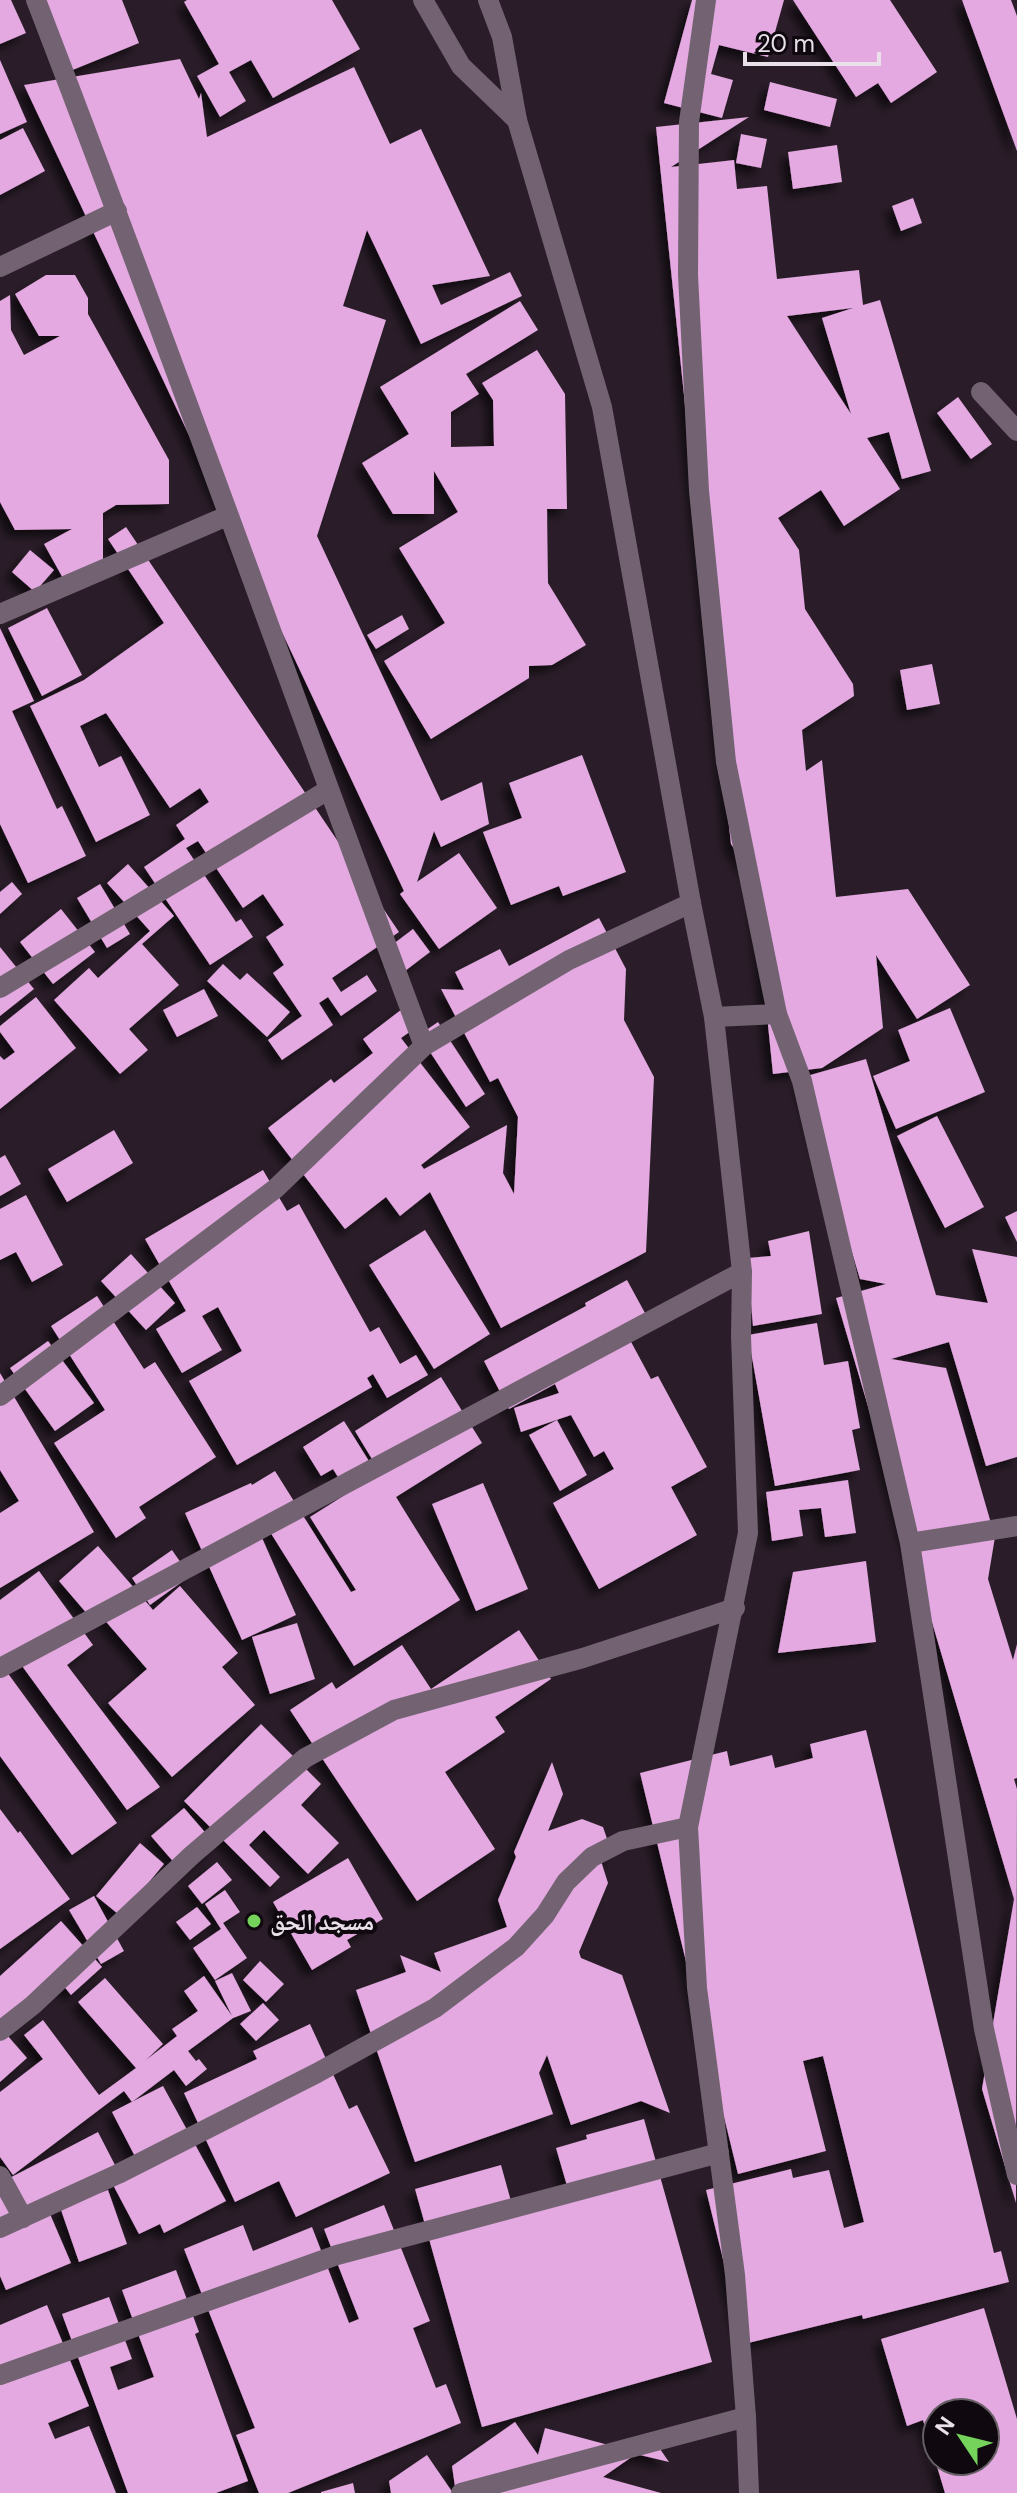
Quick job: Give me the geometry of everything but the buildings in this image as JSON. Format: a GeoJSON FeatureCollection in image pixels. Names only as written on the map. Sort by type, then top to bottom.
{"type":"FeatureCollection","features":[{"type":"Feature","properties":{"kind":"street"},"geometry":{"type":"LineString","coordinates":[[36,0],[117,211],[424,1046]]}},
{"type":"Feature","properties":{"kind":"street"},"geometry":{"type":"LineString","coordinates":[[423,0],[461,66],[517,120]]}},
{"type":"Feature","properties":{"kind":"street"},"geometry":{"type":"LineString","coordinates":[[488,0],[502,37],[517,120],[602,407],[714,1017],[742,1272],[741,1336],[748,1533],[688,1827],[697,1988],[735,2275],[749,2493]]}},
{"type":"Feature","properties":{"kind":"street"},"geometry":{"type":"LineString","coordinates":[[706,0],[689,122],[688,275],[699,491],[726,762],[777,1014],[802,1081],[910,1543],[984,2029],[1017,2175]]}},
{"type":"Feature","properties":{"kind":"street"},"geometry":{"type":"LineString","coordinates":[[0,267],[117,211]]}},
{"type":"Feature","properties":{"kind":"street"},"geometry":{"type":"LineString","coordinates":[[981,392],[1017,431]]}},
{"type":"Feature","properties":{"kind":"street"},"geometry":{"type":"LineString","coordinates":[[0,614],[227,516]]}},
{"type":"Feature","properties":{"kind":"street"},"geometry":{"type":"LineString","coordinates":[[0,988],[328,790]]}},
{"type":"Feature","properties":{"kind":"street"},"geometry":{"type":"LineString","coordinates":[[0,1396],[275,1189],[424,1046],[569,960],[691,903]]}},
{"type":"Feature","properties":{"kind":"street"},"geometry":{"type":"LineString","coordinates":[[714,1017],[777,1014]]}},
{"type":"Feature","properties":{"kind":"street"},"geometry":{"type":"LineString","coordinates":[[0,1668],[742,1272]]}},
{"type":"Feature","properties":{"kind":"street"},"geometry":{"type":"LineString","coordinates":[[910,1543],[1017,1526]]}},
{"type":"Feature","properties":{"kind":"street"},"geometry":{"type":"LineString","coordinates":[[0,2031],[33,2005],[192,1855],[305,1758],[394,1710],[583,1658],[735,1608]]}},
{"type":"Feature","properties":{"kind":"street"},"geometry":{"type":"LineString","coordinates":[[0,2228],[203,2131],[435,2008],[516,1947],[545,1915],[566,1882],[592,1857],[623,1841],[688,1827]]}},
{"type":"Feature","properties":{"kind":"street"},"geometry":{"type":"LineString","coordinates":[[0,2375],[337,2255],[719,2153]]}},
{"type":"Feature","properties":{"kind":"street"},"geometry":{"type":"LineString","coordinates":[[0,2176],[23,2218]]}},
{"type":"Feature","properties":{"kind":"street"},"geometry":{"type":"LineString","coordinates":[[461,2493],[746,2417]]}},
{"type":"Feature","properties":{"kind":"place","name":"مسجد الحق"},"geometry":{"type":"Point","coordinates":[254,1921]}}]}
